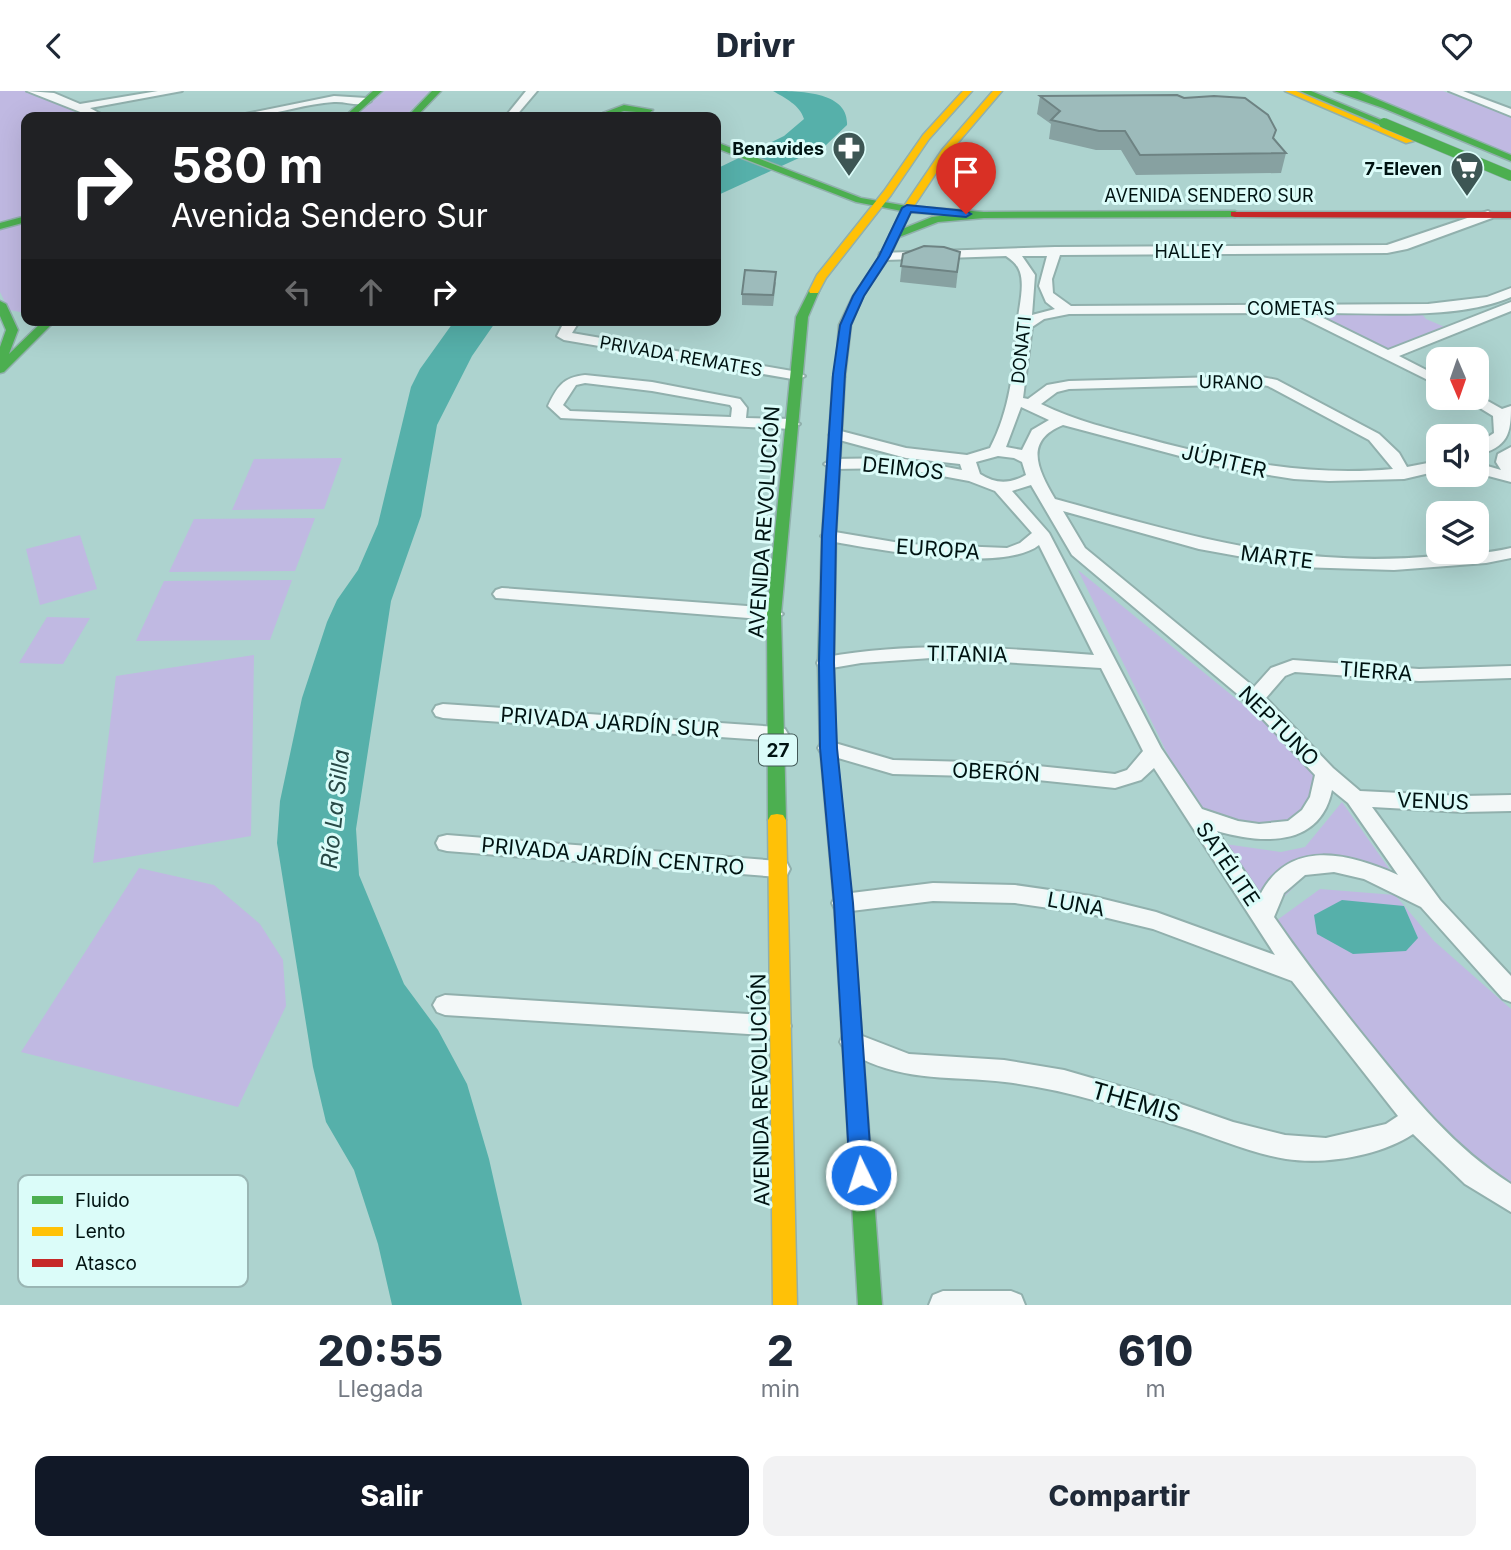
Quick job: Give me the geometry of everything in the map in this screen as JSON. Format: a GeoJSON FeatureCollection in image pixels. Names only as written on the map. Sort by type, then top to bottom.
{"type":"FeatureCollection","features":[{"type":"Feature","properties":{"kind":"main road"},"geometry":{"type":"LineString","coordinates":[[416,112],[437,91]]}},
{"type":"Feature","properties":{"kind":"main road","name":"AVENIDA REVOLUCIÓN"},"geometry":{"type":"LineString","coordinates":[[870,1305],[843,903],[828,748],[829,536],[839,374],[845,325],[858,296],[885,256],[894,236],[886,207],[926,137],[968,91]]}},
{"type":"Feature","properties":{"kind":"main road"},"geometry":{"type":"LineString","coordinates":[[721,147],[859,200],[886,207],[902,191],[937,141],[981,91]]}},
{"type":"Feature","properties":{"kind":"main road","name":"AVENIDA REVOLUCIÓN"},"geometry":{"type":"LineString","coordinates":[[785,1305],[774,614],[802,317],[821,277],[886,207],[947,150],[998,91]]}},
{"type":"Feature","properties":{"kind":"main road"},"geometry":{"type":"LineString","coordinates":[[1289,91],[1459,162],[1510,174]]}},
{"type":"Feature","properties":{"kind":"main road"},"geometry":{"type":"LineString","coordinates":[[1304,91],[1391,122]]}},
{"type":"Feature","properties":{"kind":"main road"},"geometry":{"type":"LineString","coordinates":[[1324,91],[1510,174]]}},
{"type":"Feature","properties":{"kind":"main road"},"geometry":{"type":"LineString","coordinates":[[1338,91],[1511,158]]}},
{"type":"Feature","properties":{"kind":"main road"},"geometry":{"type":"LineString","coordinates":[[1350,91],[1381,106]]}},
{"type":"Feature","properties":{"kind":"main road"},"geometry":{"type":"LineString","coordinates":[[639,94],[652,112]]}},
{"type":"Feature","properties":{"kind":"main road"},"geometry":{"type":"LineString","coordinates":[[354,112],[372,96]]}},
{"type":"Feature","properties":{"kind":"main road"},"geometry":{"type":"LineString","coordinates":[[605,110],[624,108],[647,112]]}},
{"type":"Feature","properties":{"kind":"main road"},"geometry":{"type":"LineString","coordinates":[[1459,162],[1486,162],[1492,159],[1493,152]]}},
{"type":"Feature","properties":{"kind":"main road","name":"AVENIDA SENDERO SUR"},"geometry":{"type":"LineString","coordinates":[[886,207],[984,215],[1511,215]]}},
{"type":"Feature","properties":{"kind":"main road"},"geometry":{"type":"LineString","coordinates":[[894,236],[936,219],[984,215]]}},
{"type":"Feature","properties":{"kind":"main road"},"geometry":{"type":"LineString","coordinates":[[0,226],[21,220]]}},
{"type":"Feature","properties":{"kind":"main road"},"geometry":{"type":"LineString","coordinates":[[815,289],[845,325]]}},
{"type":"Feature","properties":{"kind":"main road"},"geometry":{"type":"LineString","coordinates":[[802,317],[858,296]]}},
{"type":"Feature","properties":{"kind":"main road"},"geometry":{"type":"LineString","coordinates":[[2,309],[21,315]]}},
{"type":"Feature","properties":{"kind":"main road"},"geometry":{"type":"LineString","coordinates":[[0,363],[12,330],[2,309]]}},
{"type":"Feature","properties":{"kind":"main road"},"geometry":{"type":"LineString","coordinates":[[0,369],[45,326]]}},
{"type":"Feature","properties":{"kind":"street"},"geometry":{"type":"LineString","coordinates":[[32,91],[45,92],[90,112]]}},
{"type":"Feature","properties":{"kind":"street"},"geometry":{"type":"LineString","coordinates":[[79,107],[177,91]]}},
{"type":"Feature","properties":{"kind":"street"},"geometry":{"type":"LineString","coordinates":[[514,112],[532,91]]}},
{"type":"Feature","properties":{"kind":"street"},"geometry":{"type":"LineString","coordinates":[[1454,91],[1511,113]]}},
{"type":"Feature","properties":{"kind":"street"},"geometry":{"type":"LineString","coordinates":[[263,112],[334,99],[372,96]]}},
{"type":"Feature","properties":{"kind":"street","name":"HALLEY"},"geometry":{"type":"LineString","coordinates":[[885,256],[1055,251],[1387,249],[1403,246],[1488,215]]}},
{"type":"Feature","properties":{"kind":"street"},"geometry":{"type":"LineString","coordinates":[[1055,251],[1046,273],[1045,289],[1051,301],[1069,310]]}},
{"type":"Feature","properties":{"kind":"street","name":"DONATI"},"geometry":{"type":"LineString","coordinates":[[996,451],[1024,402],[1024,326],[1028,275],[1021,261],[1009,252]]}},
{"type":"Feature","properties":{"kind":"street","name":"COMETAS"},"geometry":{"type":"LineString","coordinates":[[1024,326],[1040,316],[1069,310],[1428,308],[1490,301],[1511,292]]}},
{"type":"Feature","properties":{"kind":"street"},"geometry":{"type":"LineString","coordinates":[[1389,355],[1511,306]]}},
{"type":"Feature","properties":{"kind":"street"},"geometry":{"type":"LineString","coordinates":[[1293,308],[1426,375]]}},
{"type":"Feature","properties":{"kind":"street"},"geometry":{"type":"LineString","coordinates":[[1428,308],[1428,315],[1432,320],[1455,328]]}},
{"type":"Feature","properties":{"kind":"street","name":"PRIVADA REMATES"},"geometry":{"type":"LineString","coordinates":[[568,326],[564,336],[798,376]]}},
{"type":"Feature","properties":{"kind":"street"},"geometry":{"type":"LineString","coordinates":[[737,423],[740,408],[735,402],[599,380],[574,380],[567,385],[555,406],[566,415],[575,417],[737,423],[792,424]]}},
{"type":"Feature","properties":{"kind":"street","name":"URANO"},"geometry":{"type":"LineString","coordinates":[[1024,402],[1052,388],[1069,385],[1257,380],[1272,383],[1374,437],[1404,474]]}},
{"type":"Feature","properties":{"kind":"street","name":"JÚPITER"},"geometry":{"type":"LineString","coordinates":[[1024,402],[1063,420],[1257,471],[1323,477],[1404,474],[1426,469]]}},
{"type":"Feature","properties":{"kind":"street"},"geometry":{"type":"LineString","coordinates":[[1489,406],[1507,415],[1502,433],[1489,445]]}},
{"type":"Feature","properties":{"kind":"street"},"geometry":{"type":"LineString","coordinates":[[1000,487],[1022,483],[1031,469],[1029,446],[1033,435],[1038,430],[1063,420]]}},
{"type":"Feature","properties":{"kind":"street","name":"DEIMOS"},"geometry":{"type":"LineString","coordinates":[[837,435],[906,453],[969,460]]}},
{"type":"Feature","properties":{"kind":"street"},"geometry":{"type":"LineString","coordinates":[[974,477],[968,466],[969,460],[977,454],[996,451],[1031,469]]}},
{"type":"Feature","properties":{"kind":"street"},"geometry":{"type":"LineString","coordinates":[[1511,452],[1506,454],[1504,462],[1511,474]]}},
{"type":"Feature","properties":{"kind":"street","name":"DEIMOS"},"geometry":{"type":"LineString","coordinates":[[832,464],[899,463],[974,477],[984,484],[1000,487]]}},
{"type":"Feature","properties":{"kind":"street","name":"NEPTUNO"},"geometry":{"type":"LineString","coordinates":[[1031,469],[1078,551],[1090,564],[1255,698],[1326,773],[1355,798],[1432,906],[1511,992]]}},
{"type":"Feature","properties":{"kind":"street"},"geometry":{"type":"LineString","coordinates":[[1489,470],[1511,474]]}},
{"type":"Feature","properties":{"kind":"street","name":"SATÉLITE"},"geometry":{"type":"LineString","coordinates":[[1000,487],[1041,533],[1153,751],[1300,974],[1415,1119],[1474,1175],[1511,1199]]}},
{"type":"Feature","properties":{"kind":"street","name":"MARTE"},"geometry":{"type":"LineString","coordinates":[[1048,502],[1176,539],[1293,561],[1390,565],[1511,553]]}},
{"type":"Feature","properties":{"kind":"street","name":"EUROPA"},"geometry":{"type":"LineString","coordinates":[[829,536],[906,549],[1007,553],[1021,550],[1033,543],[1041,533]]}},
{"type":"Feature","properties":{"kind":"street"},"geometry":{"type":"LineString","coordinates":[[502,594],[774,614]]}},
{"type":"Feature","properties":{"kind":"street","name":"TITANIA"},"geometry":{"type":"LineString","coordinates":[[827,663],[862,655],[970,652],[1107,662]]}},
{"type":"Feature","properties":{"kind":"street","name":"TIERRA"},"geometry":{"type":"LineString","coordinates":[[1255,698],[1278,672],[1293,666],[1419,675],[1511,672]]}},
{"type":"Feature","properties":{"kind":"street","name":"PRIVADA JARDÍN SUR"},"geometry":{"type":"LineString","coordinates":[[443,711],[778,734]]}},
{"type":"Feature","properties":{"kind":"street","name":"OBERÓN"},"geometry":{"type":"LineString","coordinates":[[828,748],[893,767],[1009,771],[1115,781],[1134,775],[1146,764],[1153,751]]}},
{"type":"Feature","properties":{"kind":"street"},"geometry":{"type":"LineString","coordinates":[[1195,815],[1226,828],[1248,832],[1271,833],[1292,829],[1304,822],[1316,809],[1324,794],[1326,773]]}},
{"type":"Feature","properties":{"kind":"street","name":"VENUS"},"geometry":{"type":"LineString","coordinates":[[1355,798],[1463,804],[1511,803]]}},
{"type":"Feature","properties":{"kind":"street","name":"PRIVADA JARDÍN CENTRO"},"geometry":{"type":"LineString","coordinates":[[447,843],[779,870]]}},
{"type":"Feature","properties":{"kind":"street"},"geometry":{"type":"LineString","coordinates":[[1263,917],[1281,880],[1293,870],[1308,864],[1359,868],[1403,887],[1432,906]]}},
{"type":"Feature","properties":{"kind":"street","name":"LUNA"},"geometry":{"type":"LineString","coordinates":[[843,903],[933,892],[1015,894],[1091,905],[1156,921],[1300,974]]}},
{"type":"Feature","properties":{"kind":"street"},"geometry":{"type":"LineString","coordinates":[[445,1005],[779,1026]]}},
{"type":"Feature","properties":{"kind":"street","name":"THEMIS"},"geometry":{"type":"LineString","coordinates":[[852,1042],[880,1056],[909,1065],[1004,1071],[1063,1081],[1181,1115],[1233,1134],[1285,1147],[1326,1150],[1392,1134],[1415,1119]]}},
{"type":"Feature","properties":{"kind":"street"},"geometry":{"type":"LineString","coordinates":[[943,1305],[1011,1305]]}},
{"type":"Feature","properties":{"kind":"shaded area"},"geometry":{"type":"Polygon","coordinates":[[[0,91],[26,91],[78,112],[21,112],[21,217],[0,221],[0,91]]]}},
{"type":"Feature","properties":{"kind":"shaded area"},"geometry":{"type":"Polygon","coordinates":[[[385,91],[430,91],[409,112],[361,112],[385,91]]]}},
{"type":"Feature","properties":{"kind":"shaded area"},"geometry":{"type":"Polygon","coordinates":[[[1356,91],[1443,91],[1511,117],[1511,156],[1356,91]]]}},
{"type":"Feature","properties":{"kind":"shaded area"},"geometry":{"type":"Polygon","coordinates":[[[21,224],[21,312],[9,310],[0,292],[0,230],[21,224]]]}},
{"type":"Feature","properties":{"kind":"shaded area"},"geometry":{"type":"Polygon","coordinates":[[[1315,312],[1420,312],[1426,319],[1447,328],[1389,349],[1315,312]]]}},
{"type":"Feature","properties":{"kind":"shaded area"},"geometry":{"type":"Polygon","coordinates":[[[342,458],[324,509],[232,510],[254,459],[342,458]]]}},
{"type":"Feature","properties":{"kind":"shaded area"},"geometry":{"type":"Polygon","coordinates":[[[315,518],[295,571],[169,572],[194,519],[315,518]]]}},
{"type":"Feature","properties":{"kind":"shaded area"},"geometry":{"type":"Polygon","coordinates":[[[80,535],[97,589],[40,605],[26,549],[80,535]]]}},
{"type":"Feature","properties":{"kind":"shaded area"},"geometry":{"type":"Polygon","coordinates":[[[1078,570],[1336,780],[1324,814],[1293,833],[1201,815],[1166,751],[1078,570]]]}},
{"type":"Feature","properties":{"kind":"shaded area"},"geometry":{"type":"Polygon","coordinates":[[[292,580],[270,640],[136,641],[164,581],[292,580]]]}},
{"type":"Feature","properties":{"kind":"shaded area"},"geometry":{"type":"Polygon","coordinates":[[[47,617],[90,618],[63,664],[19,663],[47,617]]]}},
{"type":"Feature","properties":{"kind":"shaded area"},"geometry":{"type":"Polygon","coordinates":[[[254,655],[251,836],[93,863],[116,676],[254,655]]]}},
{"type":"Feature","properties":{"kind":"shaded area"},"geometry":{"type":"Polygon","coordinates":[[[1342,802],[1400,884],[1362,872],[1309,872],[1270,911],[1225,844],[1281,852],[1305,847],[1342,802]]]}},
{"type":"Feature","properties":{"kind":"shaded area"},"geometry":{"type":"Polygon","coordinates":[[[139,868],[214,885],[260,924],[283,960],[286,1006],[238,1107],[21,1052],[139,868]]]}},
{"type":"Feature","properties":{"kind":"shaded area"},"geometry":{"type":"Polygon","coordinates":[[[1320,889],[1395,895],[1434,941],[1511,1009],[1511,1194],[1440,1132],[1269,926],[1320,889]]]}},
{"type":"Feature","properties":{"kind":"water"},"geometry":{"type":"Polygon","coordinates":[[[773,91],[808,93],[831,99],[840,105],[847,125],[825,146],[721,194],[721,167],[784,136],[804,119],[796,106],[773,91]]]}},
{"type":"Feature","properties":{"kind":"water","name":"Río La Silla"},"geometry":{"type":"Polygon","coordinates":[[[451,326],[493,326],[472,356],[437,425],[421,516],[391,601],[356,829],[359,875],[404,984],[438,1030],[467,1084],[489,1159],[522,1305],[392,1305],[378,1244],[354,1170],[326,1122],[313,1067],[277,843],[280,801],[302,698],[327,622],[337,600],[358,570],[378,524],[411,387],[420,369],[451,326]]]}},
{"type":"Feature","properties":{"kind":"water"},"geometry":{"type":"Polygon","coordinates":[[[1342,900],[1404,906],[1418,938],[1406,951],[1353,954],[1317,934],[1314,915],[1342,900]]]}},
{"type":"Feature","properties":{"kind":"building"},"geometry":{"type":"Polygon","coordinates":[[[1177,95],[1184,98],[1245,98],[1268,115],[1276,130],[1273,138],[1286,153],[1140,155],[1125,131],[1099,131],[1051,120],[1060,111],[1040,96],[1177,95]]]}},
{"type":"Feature","properties":{"kind":"building"},"geometry":{"type":"Polygon","coordinates":[[[924,246],[944,247],[960,252],[957,272],[901,266],[903,254],[924,246]]]}},
{"type":"Feature","properties":{"kind":"building"},"geometry":{"type":"Polygon","coordinates":[[[745,270],[776,272],[773,295],[742,294],[745,270]]]}},
{"type":"Feature","properties":{"kind":"traffic: fast"},"geometry":{"type":"LineString","coordinates":[[354,112],[378,91]]}},
{"type":"Feature","properties":{"kind":"traffic: fast"},"geometry":{"type":"LineString","coordinates":[[416,112],[437,91]]}},
{"type":"Feature","properties":{"kind":"traffic: fast"},"geometry":{"type":"LineString","coordinates":[[1304,91],[1384,123]]}},
{"type":"Feature","properties":{"kind":"traffic: fast"},"geometry":{"type":"LineString","coordinates":[[1338,91],[1381,106]]}},
{"type":"Feature","properties":{"kind":"traffic: fast"},"geometry":{"type":"LineString","coordinates":[[1350,91],[1511,158]]}},
{"type":"Feature","properties":{"kind":"traffic: fast"},"geometry":{"type":"LineString","coordinates":[[610,112],[624,108],[649,110]]}},
{"type":"Feature","properties":{"kind":"traffic: fast"},"geometry":{"type":"LineString","coordinates":[[1384,123],[1511,176]]}},
{"type":"Feature","properties":{"kind":"traffic: fast"},"geometry":{"type":"LineString","coordinates":[[721,147],[859,200],[907,209],[984,215],[1235,214]]}},
{"type":"Feature","properties":{"kind":"traffic: fast"},"geometry":{"type":"LineString","coordinates":[[894,236],[936,219],[984,215]]}},
{"type":"Feature","properties":{"kind":"traffic: fast"},"geometry":{"type":"LineString","coordinates":[[0,226],[21,220]]}},
{"type":"Feature","properties":{"kind":"traffic: fast"},"geometry":{"type":"LineString","coordinates":[[777,820],[774,614],[802,317],[814,291]]}},
{"type":"Feature","properties":{"kind":"traffic: fast"},"geometry":{"type":"LineString","coordinates":[[0,304],[12,330],[0,363]]}},
{"type":"Feature","properties":{"kind":"traffic: fast"},"geometry":{"type":"LineString","coordinates":[[0,369],[45,326]]}},
{"type":"Feature","properties":{"kind":"traffic: fast"},"geometry":{"type":"LineString","coordinates":[[839,377],[829,536],[826,663],[828,748],[843,903],[870,1305]]}},
{"type":"Feature","properties":{"kind":"traffic: slow"},"geometry":{"type":"LineString","coordinates":[[814,291],[821,277],[888,193],[926,137],[968,91]]}},
{"type":"Feature","properties":{"kind":"traffic: slow"},"geometry":{"type":"LineString","coordinates":[[839,377],[845,325],[858,296],[885,256],[907,209],[947,150],[998,91]]}},
{"type":"Feature","properties":{"kind":"traffic: slow"},"geometry":{"type":"LineString","coordinates":[[1289,91],[1409,141]]}},
{"type":"Feature","properties":{"kind":"traffic: slow"},"geometry":{"type":"LineString","coordinates":[[777,820],[785,1305]]}},
{"type":"Feature","properties":{"kind":"traffic: jam"},"geometry":{"type":"LineString","coordinates":[[1235,214],[1511,215]]}},
{"type":"Feature","properties":{"kind":"place","name":"Benavides"},"geometry":{"type":"Point","coordinates":[849,178]}},
{"type":"Feature","properties":{"kind":"place","name":"7-Eleven"},"geometry":{"type":"Point","coordinates":[1467,198]}},
{"type":"Feature","properties":{"kind":"route"},"geometry":{"type":"LineString","coordinates":[[861,1175],[843,903],[828,748],[829,536],[839,374],[845,325],[858,296],[885,256],[907,208],[966,214]]}}]}
